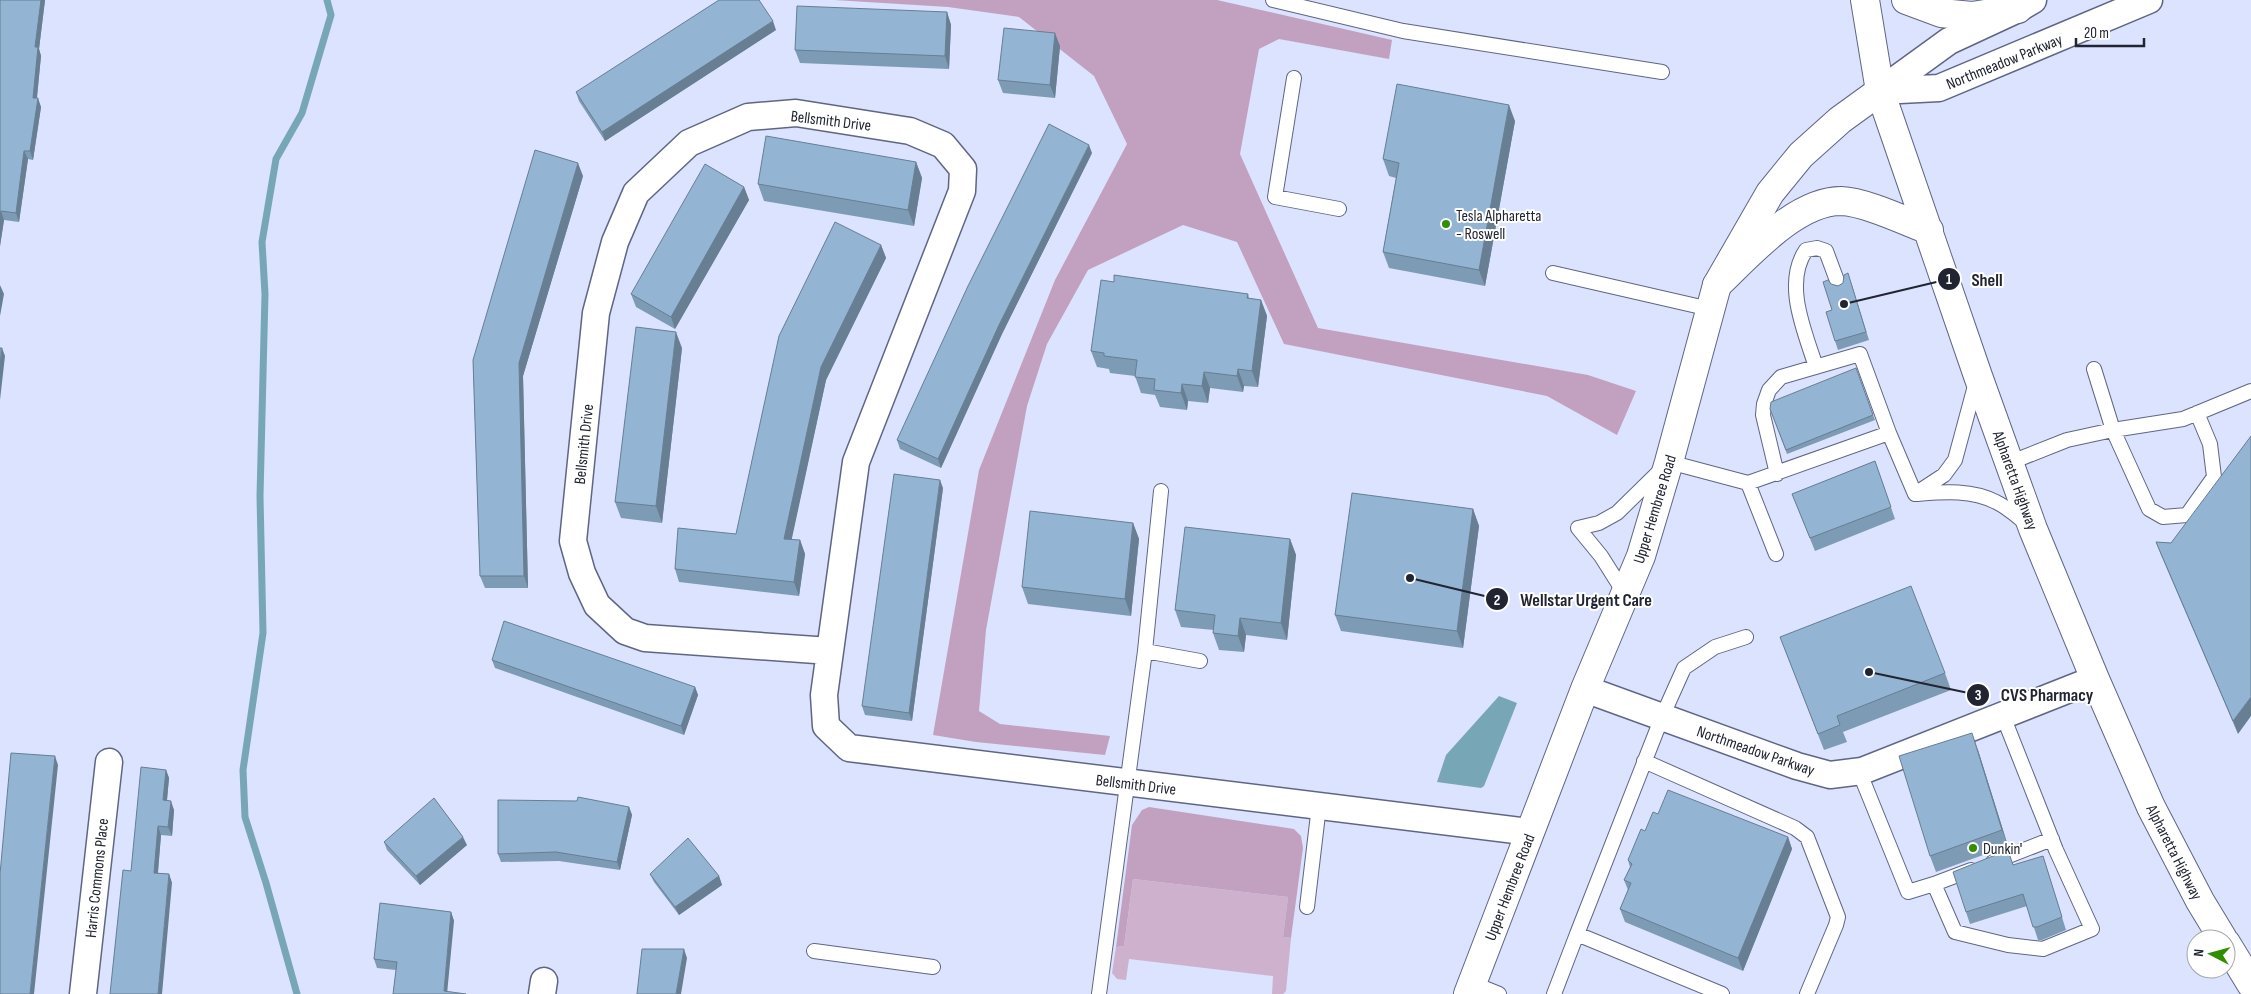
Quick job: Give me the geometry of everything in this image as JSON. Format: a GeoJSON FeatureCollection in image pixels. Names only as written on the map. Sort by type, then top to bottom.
{"type":"FeatureCollection","features":[{"type":"Feature","properties":{"kind":"main road","name":"Alpharetta Highway"},"geometry":{"type":"LineString","coordinates":[[1865,0],[1880,91],[1978,376],[2033,528],[2095,679],[2151,806],[2200,901],[2217,929]]}},
{"type":"Feature","properties":{"kind":"main road"},"geometry":{"type":"LineString","coordinates":[[1906,0],[1941,13],[1972,16],[2026,5]]}},
{"type":"Feature","properties":{"kind":"main road","name":"Upper Hembree Road"},"geometry":{"type":"LineString","coordinates":[[1470,989],[1585,689],[1641,556],[1714,297],[1770,193],[1801,155],[1840,120],[1880,91]]}},
{"type":"Feature","properties":{"kind":"main road"},"geometry":{"type":"LineString","coordinates":[[1714,297],[1779,228],[1801,213],[1822,205],[1841,202],[1871,208],[1929,230]]}},
{"type":"Feature","properties":{"kind":"main road"},"geometry":{"type":"LineString","coordinates":[[2236,959],[2251,984]]}},
{"type":"Feature","properties":{"kind":"street","name":"Northmeadow Parkway"},"geometry":{"type":"LineString","coordinates":[[1880,91],[1939,88],[2149,0]]}},
{"type":"Feature","properties":{"kind":"street","name":"Northmeadow Parkway"},"geometry":{"type":"LineString","coordinates":[[1880,91],[1949,41],[2026,5]]}},
{"type":"Feature","properties":{"kind":"street","name":"Bellsmith Drive"},"geometry":{"type":"LineString","coordinates":[[830,651],[645,638],[625,631],[597,605],[582,573],[573,541],[596,313],[615,242],[636,193],[689,143],[748,117],[796,113],[910,131],[943,145],[963,169],[962,191],[856,462],[824,696],[826,726],[849,748],[1530,832]]}},
{"type":"Feature","properties":{"kind":"street","name":"Northmeadow Parkway"},"geometry":{"type":"LineString","coordinates":[[1585,689],[1797,766],[1830,775],[1859,771],[2095,679]]}},
{"type":"Feature","properties":{"kind":"street","name":"Harris Commons Place"},"geometry":{"type":"LineString","coordinates":[[84,994],[110,762]]}},
{"type":"Feature","properties":{"kind":"lane"},"geometry":{"type":"LineString","coordinates":[[1273,0],[1403,31],[1662,72]]}},
{"type":"Feature","properties":{"kind":"lane"},"geometry":{"type":"LineString","coordinates":[[1294,78],[1275,197],[1339,209]]}},
{"type":"Feature","properties":{"kind":"lane"},"geometry":{"type":"LineString","coordinates":[[1816,367],[1799,312],[1795,279],[1801,257],[1806,250],[1817,248],[1826,251],[1839,286]]}},
{"type":"Feature","properties":{"kind":"lane"},"geometry":{"type":"LineString","coordinates":[[1553,273],[1714,297]]}},
{"type":"Feature","properties":{"kind":"lane"},"geometry":{"type":"LineString","coordinates":[[1777,474],[1763,415],[1768,390],[1781,377],[1816,367],[1859,349],[1889,433],[1915,494]]}},
{"type":"Feature","properties":{"kind":"lane"},"geometry":{"type":"LineString","coordinates":[[2094,369],[2113,430],[2149,509],[2163,517],[2187,515],[2214,477],[2210,444],[2197,413]]}},
{"type":"Feature","properties":{"kind":"lane"},"geometry":{"type":"LineString","coordinates":[[1915,494],[1944,475],[1955,460],[1978,376]]}},
{"type":"Feature","properties":{"kind":"lane"},"geometry":{"type":"LineString","coordinates":[[2009,462],[2067,440],[2113,430],[2183,419],[2251,391]]}},
{"type":"Feature","properties":{"kind":"lane"},"geometry":{"type":"LineString","coordinates":[[1625,594],[1601,556],[1578,528],[1598,523],[1617,513],[1669,462],[1748,483],[1889,433]]}},
{"type":"Feature","properties":{"kind":"lane"},"geometry":{"type":"LineString","coordinates":[[1748,483],[1776,554]]}},
{"type":"Feature","properties":{"kind":"lane"},"geometry":{"type":"LineString","coordinates":[[1098,994],[1145,651],[1161,491]]}},
{"type":"Feature","properties":{"kind":"lane"},"geometry":{"type":"LineString","coordinates":[[1915,494],[1949,491],[1976,495],[1997,502],[2033,528]]}},
{"type":"Feature","properties":{"kind":"lane"},"geometry":{"type":"LineString","coordinates":[[1554,994],[1644,761],[1684,668],[1715,647],[1746,637]]}},
{"type":"Feature","properties":{"kind":"lane"},"geometry":{"type":"LineString","coordinates":[[1145,651],[1200,661]]}},
{"type":"Feature","properties":{"kind":"lane"},"geometry":{"type":"LineString","coordinates":[[1934,884],[1955,932],[2008,945],[2043,949],[2092,929],[2052,839],[2003,716]]}},
{"type":"Feature","properties":{"kind":"lane"},"geometry":{"type":"LineString","coordinates":[[1644,761],[1803,832],[1838,917],[1807,994]]}},
{"type":"Feature","properties":{"kind":"lane"},"geometry":{"type":"LineString","coordinates":[[1859,771],[1908,892],[2052,839]]}},
{"type":"Feature","properties":{"kind":"lane"},"geometry":{"type":"LineString","coordinates":[[1307,907],[1319,806]]}},
{"type":"Feature","properties":{"kind":"lane"},"geometry":{"type":"LineString","coordinates":[[1577,934],[1722,994]]}},
{"type":"Feature","properties":{"kind":"lane"},"geometry":{"type":"LineString","coordinates":[[814,951],[934,966]]}},
{"type":"Feature","properties":{"kind":"lane"},"geometry":{"type":"LineString","coordinates":[[1470,989],[1499,994]]}},
{"type":"Feature","properties":{"kind":"shaded area"},"geometry":{"type":"Polygon","coordinates":[[[834,0],[1217,0],[1392,40],[1389,59],[1279,39],[1259,49],[1240,154],[1318,328],[1588,375],[1636,391],[1617,435],[1547,396],[1284,344],[1237,242],[1183,225],[1088,270],[1047,344],[1027,406],[986,630],[979,711],[1000,724],[1110,736],[1105,755],[976,742],[933,735],[979,470],[1055,280],[1127,144],[1094,76],[1019,17],[948,7],[834,0]]]}},
{"type":"Feature","properties":{"kind":"shaded area"},"geometry":{"type":"Polygon","coordinates":[[[1149,807],[1294,829],[1301,836],[1303,848],[1291,938],[1283,937],[1288,897],[1133,879],[1124,946],[1116,947],[1132,825],[1142,810],[1149,807]]]}},
{"type":"Feature","properties":{"kind":"shaded area"},"geometry":{"type":"Polygon","coordinates":[[[1133,879],[1288,897],[1283,937],[1291,938],[1286,991],[1283,994],[1272,994],[1273,976],[1129,959],[1126,980],[1117,979],[1112,973],[1116,947],[1124,946],[1133,879]]]}},
{"type":"Feature","properties":{"kind":"water"},"geometry":{"type":"Polygon","coordinates":[[[1499,696],[1517,703],[1484,786],[1481,788],[1437,782],[1446,755],[1499,696]]]}},
{"type":"Feature","properties":{"kind":"building"},"geometry":{"type":"Polygon","coordinates":[[[0,0],[41,0],[35,47],[38,47],[33,98],[38,98],[30,151],[24,151],[16,213],[1,211],[0,216],[0,0]]]}},
{"type":"Feature","properties":{"kind":"building"},"geometry":{"type":"Polygon","coordinates":[[[719,0],[759,0],[773,21],[602,132],[576,92],[719,0]]]}},
{"type":"Feature","properties":{"kind":"building"},"geometry":{"type":"Polygon","coordinates":[[[797,6],[947,12],[945,56],[795,50],[797,6]]]}},
{"type":"Feature","properties":{"kind":"building"},"geometry":{"type":"Polygon","coordinates":[[[1004,28],[1055,33],[1050,85],[998,80],[1004,28]]]}},
{"type":"Feature","properties":{"kind":"building","name":"Tesla Alpharetta - Roswell"},"geometry":{"type":"Polygon","coordinates":[[[1397,84],[1509,105],[1479,270],[1383,252],[1399,163],[1383,159],[1397,84]]]}},
{"type":"Feature","properties":{"kind":"building"},"geometry":{"type":"Polygon","coordinates":[[[1049,124],[1089,145],[999,325],[938,459],[897,440],[968,286],[1049,124]]]}},
{"type":"Feature","properties":{"kind":"building"},"geometry":{"type":"Polygon","coordinates":[[[766,136],[916,162],[908,210],[758,184],[766,136]]]}},
{"type":"Feature","properties":{"kind":"building"},"geometry":{"type":"Polygon","coordinates":[[[535,150],[578,163],[519,363],[524,576],[480,576],[473,360],[535,150]]]}},
{"type":"Feature","properties":{"kind":"building"},"geometry":{"type":"Polygon","coordinates":[[[705,164],[744,187],[671,317],[631,294],[705,164]]]}},
{"type":"Feature","properties":{"kind":"building"},"geometry":{"type":"Polygon","coordinates":[[[835,222],[881,245],[821,367],[784,539],[800,540],[794,582],[675,569],[678,528],[736,534],[779,336],[835,222]]]}},
{"type":"Feature","properties":{"kind":"building"},"geometry":{"type":"Polygon","coordinates":[[[1848,273],[1866,332],[1835,341],[1826,312],[1832,310],[1823,282],[1828,280],[1831,284],[1838,286],[1843,283],[1844,275],[1848,273]]]}},
{"type":"Feature","properties":{"kind":"building"},"geometry":{"type":"Polygon","coordinates":[[[1114,275],[1248,294],[1247,298],[1261,300],[1252,371],[1238,369],[1237,376],[1204,372],[1202,386],[1182,384],[1181,393],[1154,390],[1155,379],[1135,377],[1137,360],[1104,356],[1104,353],[1091,351],[1101,280],[1114,282],[1114,275]]]}},
{"type":"Feature","properties":{"kind":"building"},"geometry":{"type":"Polygon","coordinates":[[[636,327],[676,332],[656,506],[615,502],[636,327]]]}},
{"type":"Feature","properties":{"kind":"building"},"geometry":{"type":"Polygon","coordinates":[[[0,348],[2,348],[0,366],[0,348]]]}},
{"type":"Feature","properties":{"kind":"building"},"geometry":{"type":"Polygon","coordinates":[[[1856,368],[1873,415],[1786,450],[1770,409],[1771,402],[1856,368]]]}},
{"type":"Feature","properties":{"kind":"building"},"geometry":{"type":"Polygon","coordinates":[[[2251,436],[2251,697],[2233,721],[2156,542],[2171,543],[2251,436]]]}},
{"type":"Feature","properties":{"kind":"building"},"geometry":{"type":"Polygon","coordinates":[[[1875,461],[1891,507],[1810,538],[1792,494],[1875,461]]]}},
{"type":"Feature","properties":{"kind":"building"},"geometry":{"type":"Polygon","coordinates":[[[894,474],[940,480],[909,713],[862,706],[894,474]]]}},
{"type":"Feature","properties":{"kind":"building"},"geometry":{"type":"Polygon","coordinates":[[[1352,493],[1473,509],[1457,631],[1335,615],[1352,493]]]}},
{"type":"Feature","properties":{"kind":"building"},"geometry":{"type":"Polygon","coordinates":[[[1030,511],[1133,523],[1125,599],[1022,587],[1030,511]]]}},
{"type":"Feature","properties":{"kind":"building"},"geometry":{"type":"Polygon","coordinates":[[[1185,527],[1290,539],[1281,623],[1240,618],[1238,636],[1213,633],[1215,615],[1175,610],[1185,527]]]}},
{"type":"Feature","properties":{"kind":"building"},"geometry":{"type":"Polygon","coordinates":[[[1911,586],[1945,673],[1837,716],[1840,725],[1818,734],[1780,637],[1911,586]]]}},
{"type":"Feature","properties":{"kind":"building"},"geometry":{"type":"Polygon","coordinates":[[[504,621],[695,687],[681,726],[492,660],[504,621]]]}},
{"type":"Feature","properties":{"kind":"building"},"geometry":{"type":"Polygon","coordinates":[[[1972,733],[2002,830],[1930,856],[1899,756],[1972,733]]]}},
{"type":"Feature","properties":{"kind":"building"},"geometry":{"type":"Polygon","coordinates":[[[11,753],[55,756],[30,994],[0,994],[0,874],[11,753]]]}},
{"type":"Feature","properties":{"kind":"building"},"geometry":{"type":"Polygon","coordinates":[[[141,767],[166,770],[163,800],[171,801],[168,827],[158,826],[154,873],[169,874],[158,994],[110,994],[123,870],[131,871],[141,767]]]}},
{"type":"Feature","properties":{"kind":"building"},"geometry":{"type":"Polygon","coordinates":[[[1668,790],[1788,837],[1738,958],[1620,909],[1631,883],[1624,880],[1632,864],[1628,860],[1641,829],[1645,831],[1653,812],[1658,814],[1668,790]]]}},
{"type":"Feature","properties":{"kind":"building"},"geometry":{"type":"Polygon","coordinates":[[[578,797],[629,807],[617,862],[556,852],[498,854],[498,800],[577,801],[578,797]]]}},
{"type":"Feature","properties":{"kind":"building"},"geometry":{"type":"Polygon","coordinates":[[[434,798],[463,837],[416,876],[384,842],[434,798]]]}},
{"type":"Feature","properties":{"kind":"building"},"geometry":{"type":"Polygon","coordinates":[[[688,838],[719,876],[675,907],[650,874],[688,838]]]}},
{"type":"Feature","properties":{"kind":"building"},"geometry":{"type":"Polygon","coordinates":[[[2008,850],[2013,865],[2043,856],[2062,917],[2033,927],[2023,894],[1966,912],[1953,872],[2008,850]]]}},
{"type":"Feature","properties":{"kind":"building"},"geometry":{"type":"Polygon","coordinates":[[[380,903],[451,912],[444,991],[466,994],[393,994],[397,962],[374,959],[380,903]]]}},
{"type":"Feature","properties":{"kind":"building"},"geometry":{"type":"Polygon","coordinates":[[[642,949],[684,949],[676,994],[637,994],[642,949]]]}},
{"type":"Feature","properties":{"kind":"waterway"},"geometry":{"type":"LineString","coordinates":[[297,994],[266,883],[245,817],[243,770],[263,633],[260,496],[265,294],[262,242],[276,159],[302,113],[331,15],[327,0]]}},
{"type":"Feature","properties":{"kind":"place","name":"Tesla Alpharetta - Roswell"},"geometry":{"type":"Point","coordinates":[1446,224]}},
{"type":"Feature","properties":{"kind":"place","name":"Shell"},"geometry":{"type":"Point","coordinates":[1844,304]}},
{"type":"Feature","properties":{"kind":"place","name":"Wellstar Urgent Care"},"geometry":{"type":"Point","coordinates":[1410,578]}},
{"type":"Feature","properties":{"kind":"place","name":"CVS Pharmacy"},"geometry":{"type":"Point","coordinates":[1869,672]}},
{"type":"Feature","properties":{"kind":"place","name":"Dunkin'"},"geometry":{"type":"Point","coordinates":[1973,848]}}]}
